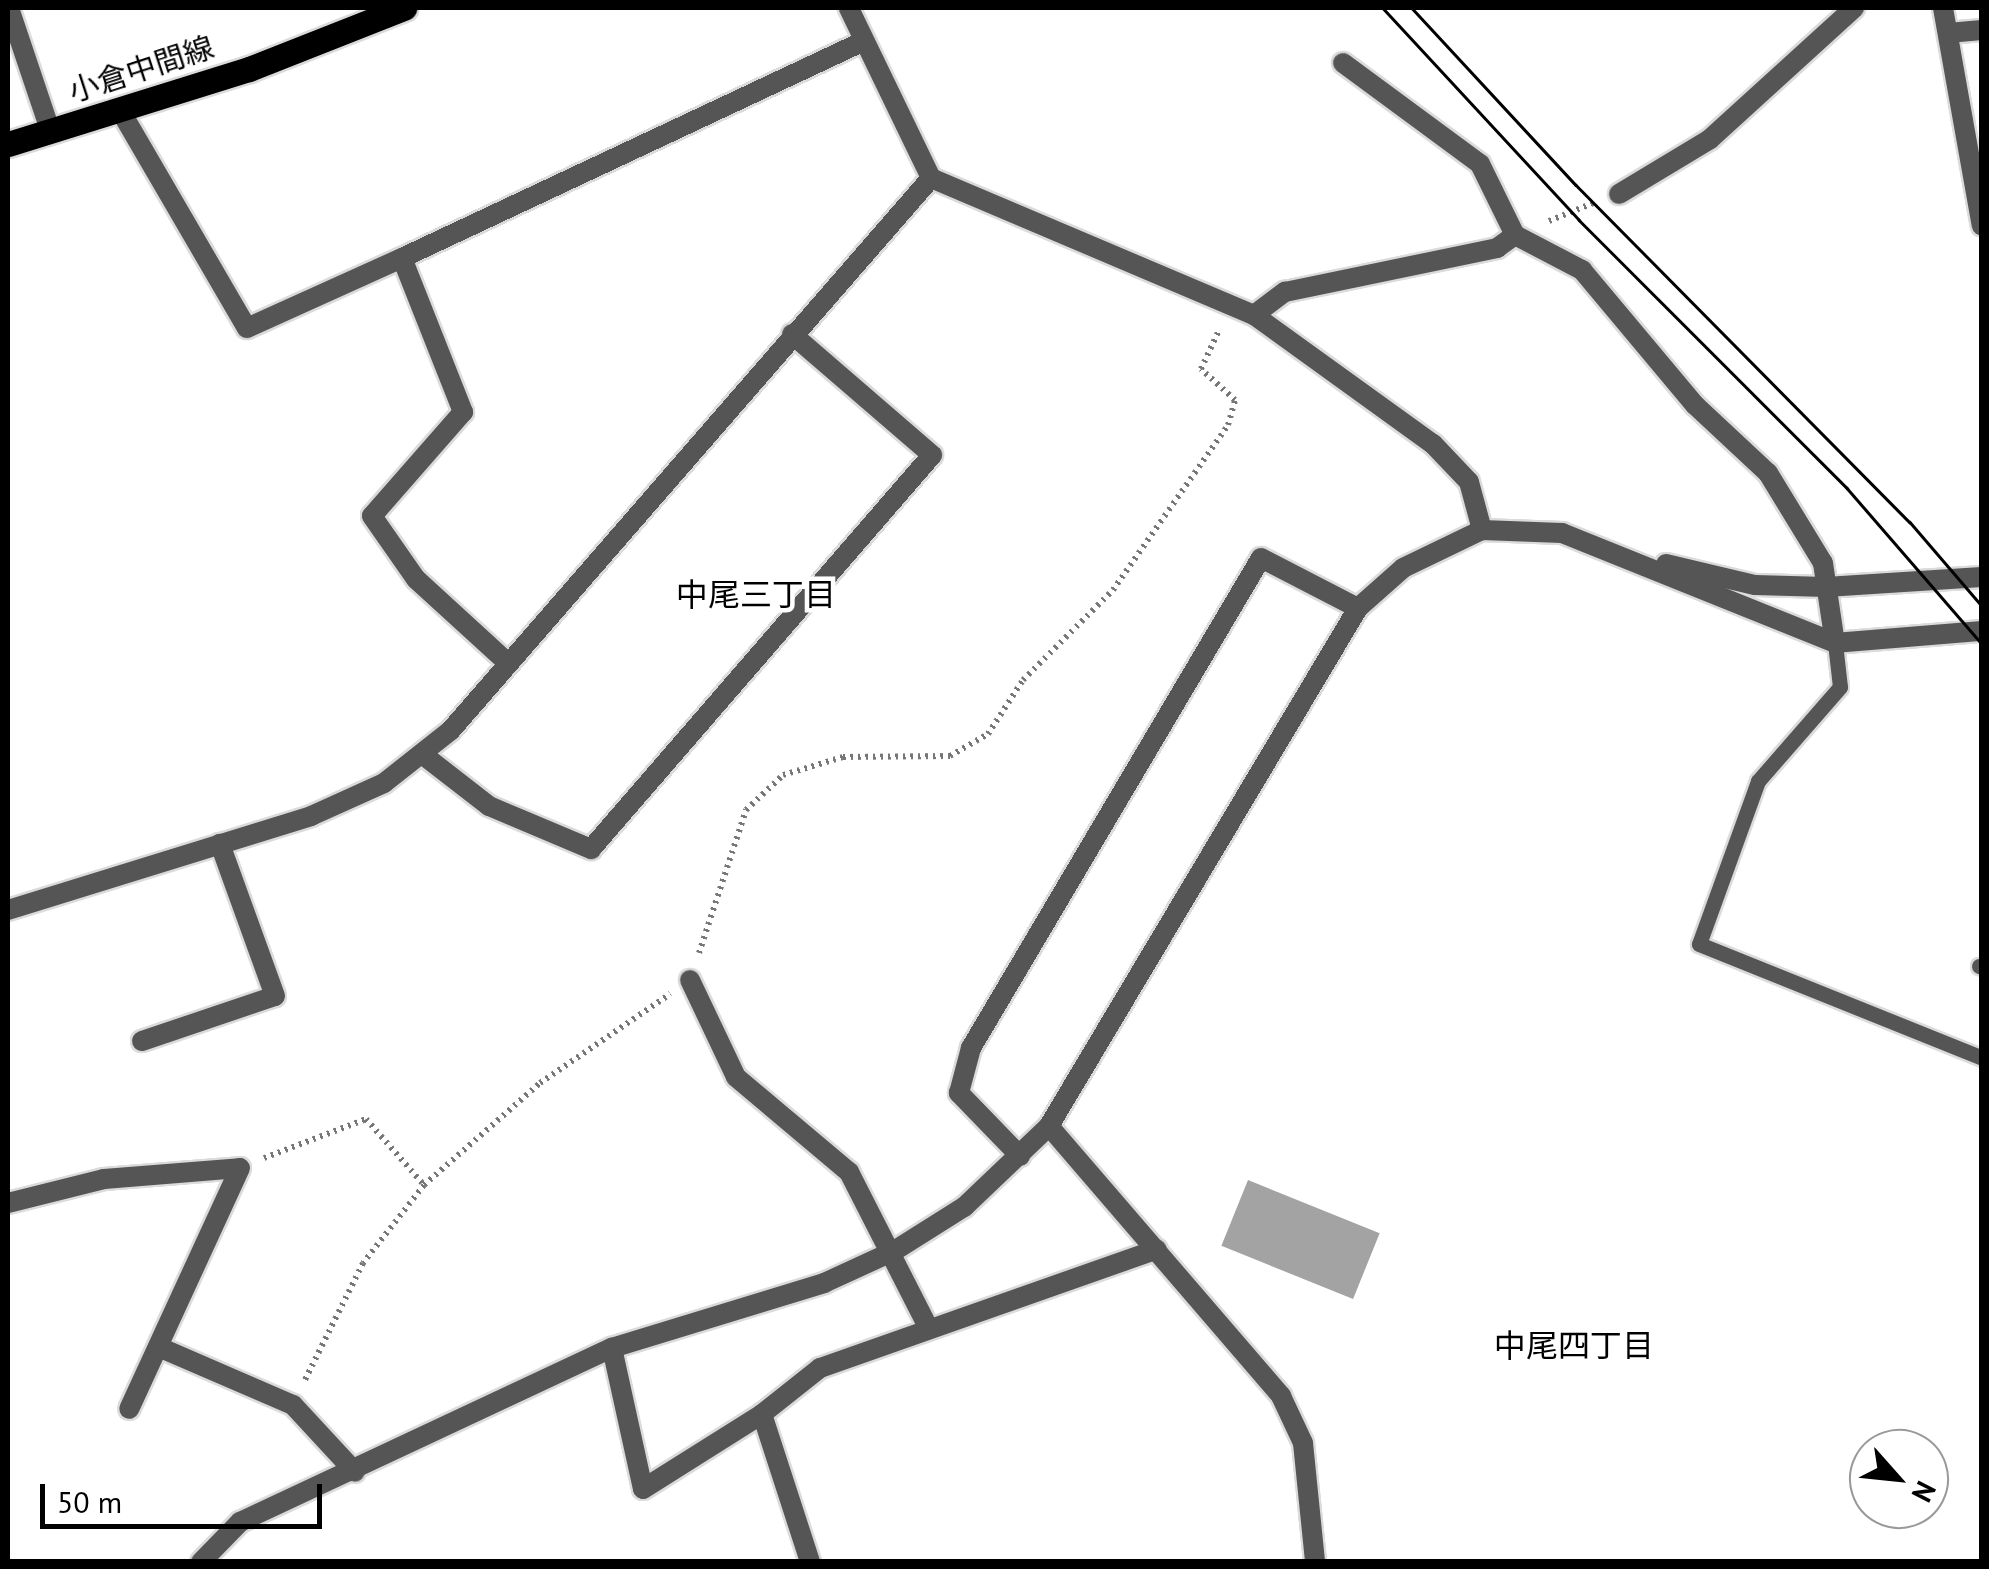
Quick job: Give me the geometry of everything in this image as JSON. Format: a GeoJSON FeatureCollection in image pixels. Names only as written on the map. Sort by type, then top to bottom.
{"type":"FeatureCollection","features":[{"type":"Feature","properties":{"kind":"main road","name":"小倉中間線"},"geometry":{"type":"LineString","coordinates":[[8,144],[120,110],[404,8]]}},
{"type":"Feature","properties":{"kind":"street"},"geometry":{"type":"LineString","coordinates":[[9,8],[52,132]]}},
{"type":"Feature","properties":{"kind":"street"},"geometry":{"type":"LineString","coordinates":[[849,8],[931,178],[1254,315],[1433,444],[1469,482],[1482,530]]}},
{"type":"Feature","properties":{"kind":"street"},"geometry":{"type":"LineString","coordinates":[[1619,194],[1710,139],[1854,8]]}},
{"type":"Feature","properties":{"kind":"street"},"geometry":{"type":"LineString","coordinates":[[1942,8],[1982,226]]}},
{"type":"Feature","properties":{"kind":"street"},"geometry":{"type":"LineString","coordinates":[[1948,33],[1982,30]]}},
{"type":"Feature","properties":{"kind":"street"},"geometry":{"type":"LineString","coordinates":[[120,110],[247,328],[864,42]]}},
{"type":"Feature","properties":{"kind":"street"},"geometry":{"type":"LineString","coordinates":[[1343,63],[1480,164],[1515,235],[1582,270],[1695,405],[1768,473],[1823,563],[1835,644]]}},
{"type":"Feature","properties":{"kind":"street"},"geometry":{"type":"LineString","coordinates":[[8,910],[348,800],[384,783],[422,754],[452,730],[931,178]]}},
{"type":"Feature","properties":{"kind":"street"},"geometry":{"type":"LineString","coordinates":[[1254,315],[1285,292],[1497,248],[1515,235]]}},
{"type":"Feature","properties":{"kind":"street"},"geometry":{"type":"LineString","coordinates":[[402,258],[463,412],[372,516],[416,579],[508,662]]}},
{"type":"Feature","properties":{"kind":"street"},"geometry":{"type":"LineString","coordinates":[[422,754],[489,806],[591,849],[932,455],[792,334]]}},
{"type":"Feature","properties":{"kind":"street"},"geometry":{"type":"LineString","coordinates":[[201,1562],[240,1522],[355,1472],[612,1348],[824,1282],[894,1251],[964,1207],[1049,1126],[1358,608],[1403,568],[1482,530],[1562,533],[1634,558],[1835,644],[1982,630]]}},
{"type":"Feature","properties":{"kind":"street"},"geometry":{"type":"LineString","coordinates":[[1020,1156],[959,1093],[971,1048],[1261,558],[1358,608]]}},
{"type":"Feature","properties":{"kind":"street"},"geometry":{"type":"LineString","coordinates":[[1634,558],[1755,584],[1826,587],[1982,577]]}},
{"type":"Feature","properties":{"kind":"street"},"geometry":{"type":"LineString","coordinates":[[142,1041],[275,996],[220,844]]}},
{"type":"Feature","properties":{"kind":"street"},"geometry":{"type":"LineString","coordinates":[[690,980],[736,1077],[849,1172],[894,1251],[929,1328]]}},
{"type":"Feature","properties":{"kind":"street"},"geometry":{"type":"LineString","coordinates":[[1049,1126],[1280,1396],[1303,1443],[1315,1562]]}},
{"type":"Feature","properties":{"kind":"street"},"geometry":{"type":"LineString","coordinates":[[8,1203],[104,1179],[240,1168],[161,1348],[128,1410]]}},
{"type":"Feature","properties":{"kind":"street"},"geometry":{"type":"LineString","coordinates":[[612,1348],[643,1489],[762,1414],[820,1368],[1157,1248]]}},
{"type":"Feature","properties":{"kind":"street"},"geometry":{"type":"LineString","coordinates":[[161,1348],[293,1405],[355,1472]]}},
{"type":"Feature","properties":{"kind":"street"},"geometry":{"type":"LineString","coordinates":[[762,1414],[810,1562]]}},
{"type":"Feature","properties":{"kind":"lane"},"geometry":{"type":"LineString","coordinates":[[1835,644],[1840,687],[1758,781],[1699,944],[1982,1058]]}},
{"type":"Feature","properties":{"kind":"path"},"geometry":{"type":"LineString","coordinates":[[1515,235],[1619,194]]}},
{"type":"Feature","properties":{"kind":"path"},"geometry":{"type":"LineString","coordinates":[[293,1405],[362,1264],[424,1185],[540,1082],[690,980],[746,810],[758,798],[784,776],[843,756],[950,756],[988,734],[1023,680],[1113,590],[1228,424],[1235,400],[1201,368],[1222,322],[1254,315]]}},
{"type":"Feature","properties":{"kind":"path"},"geometry":{"type":"LineString","coordinates":[[240,1168],[366,1118],[424,1185]]}},
{"type":"Feature","properties":{"kind":"shaded area"},"geometry":{"type":"Polygon","coordinates":[[[1248,1180],[1380,1233],[1353,1299],[1221,1246],[1248,1180]]]}},
{"type":"Feature","properties":{"kind":"tram line"},"geometry":{"type":"LineString","coordinates":[[1383,8],[1579,220],[1847,488],[1982,644]]}},
{"type":"Feature","properties":{"kind":"tram line"},"geometry":{"type":"LineString","coordinates":[[1412,8],[1576,185],[1910,522],[1982,606]]}},
{"type":"Feature","properties":{"kind":"district","name":"中尾三丁目"},"geometry":{"type":"Point","coordinates":[756,594]}},
{"type":"Feature","properties":{"kind":"district","name":"中尾四丁目"},"geometry":{"type":"Point","coordinates":[1574,1345]}}]}
